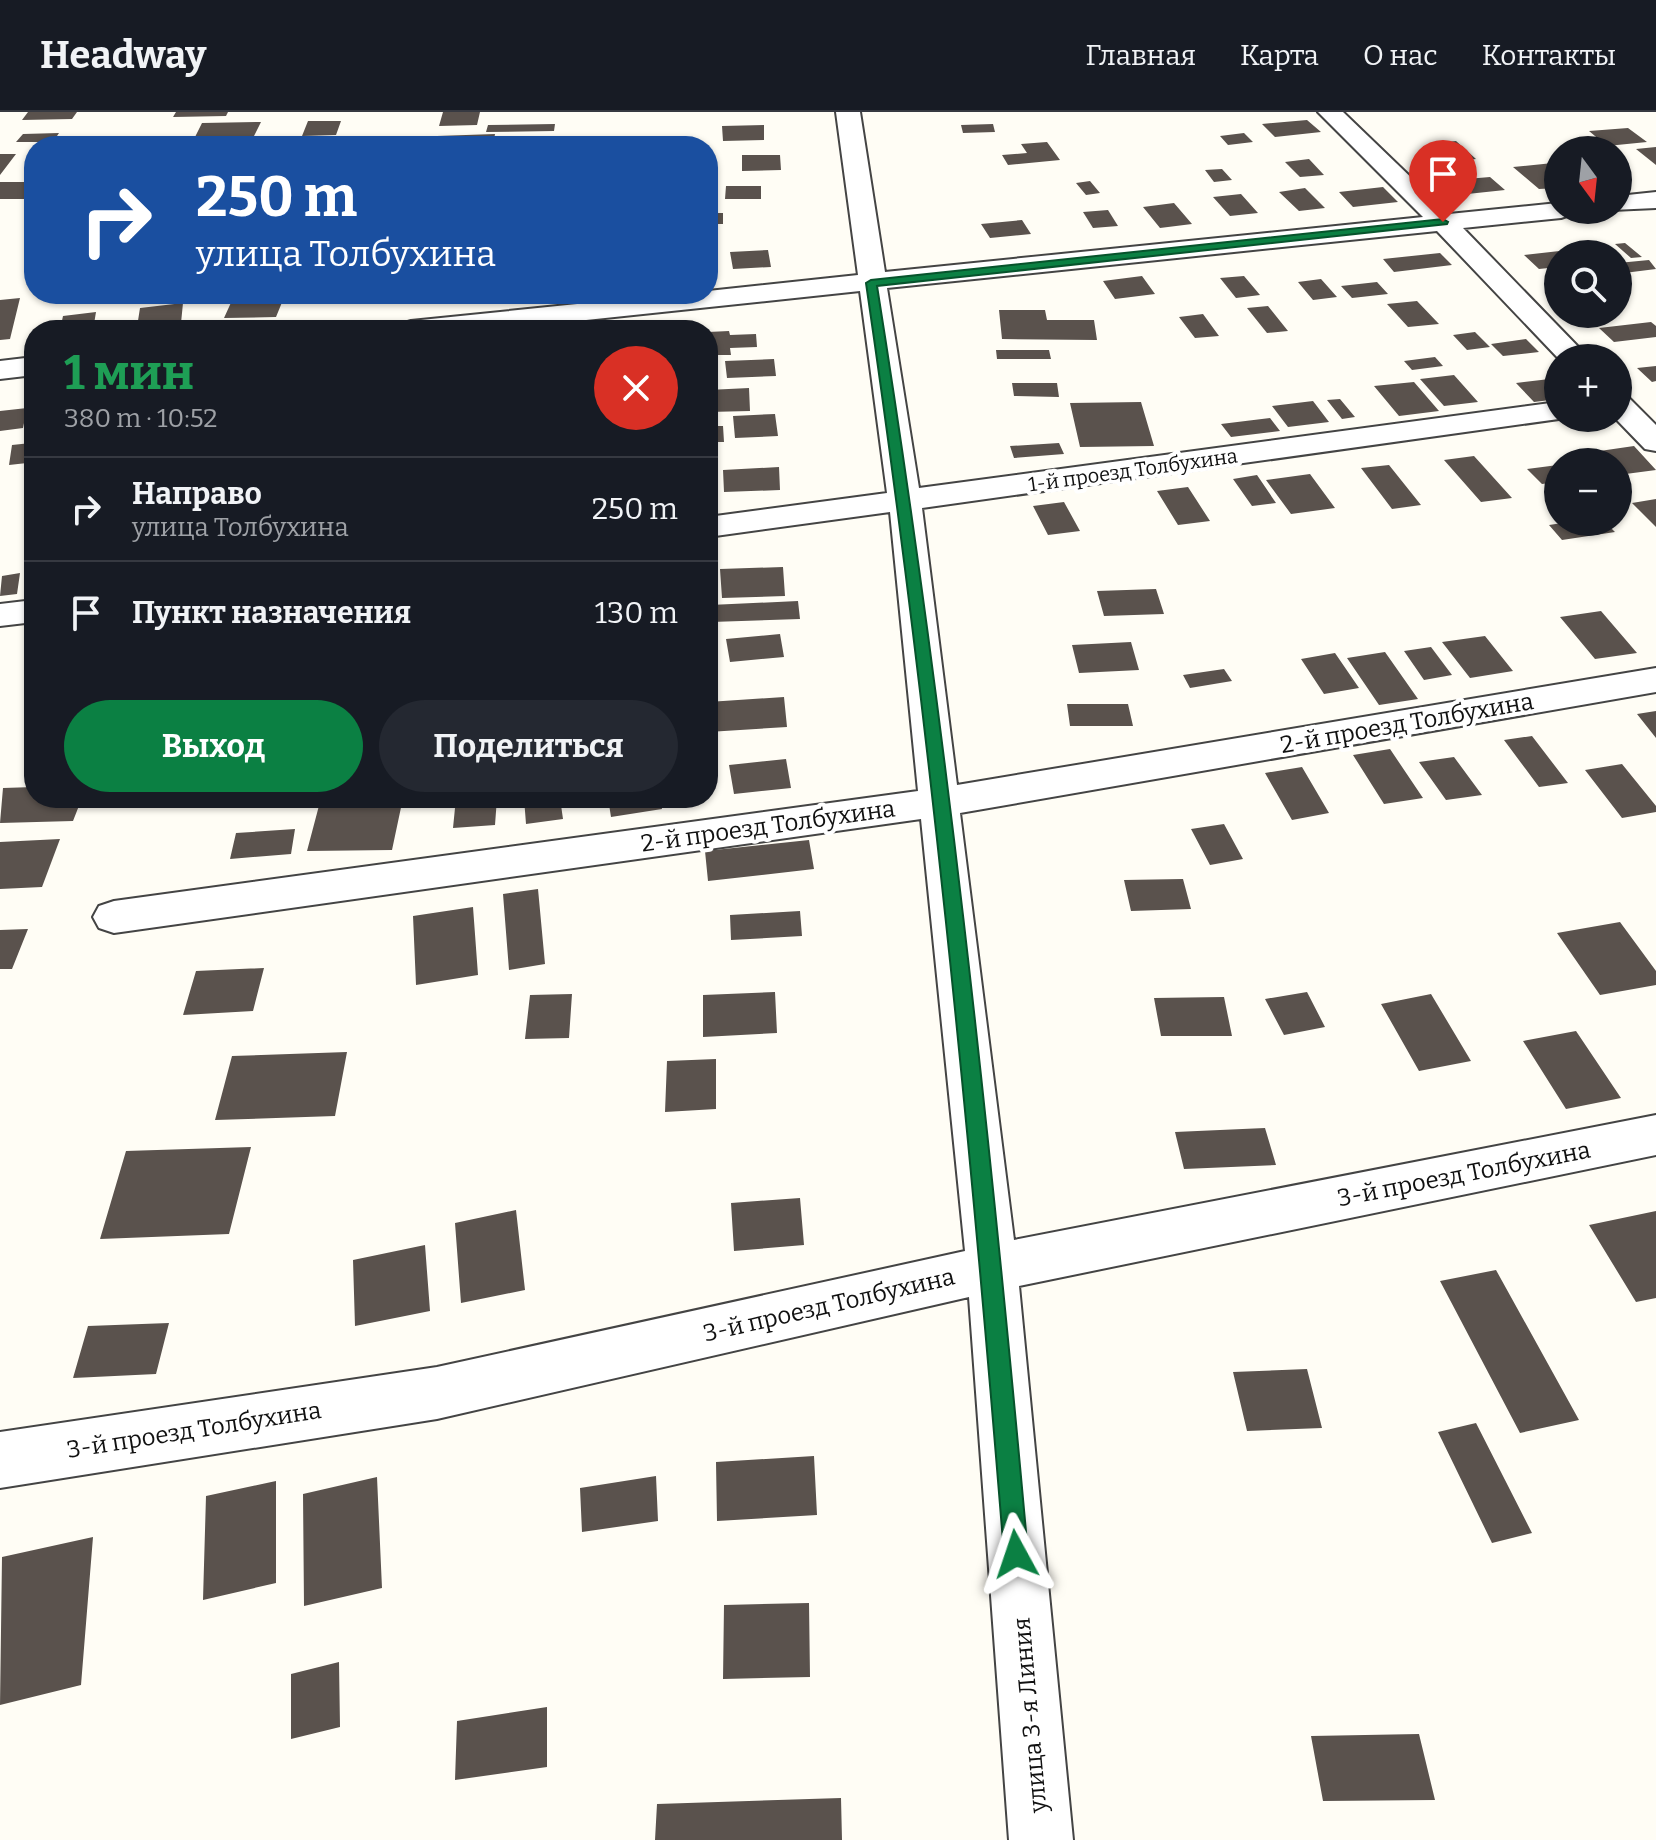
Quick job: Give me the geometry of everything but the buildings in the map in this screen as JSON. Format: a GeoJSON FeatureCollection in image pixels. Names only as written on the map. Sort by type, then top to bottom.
{"type":"FeatureCollection","features":[{"type":"Feature","properties":{"kind":"street","name":"улица 3-я Линия"},"geometry":{"type":"LineString","coordinates":[[848,112],[905,502],[992,1268],[1041,1840]]}},
{"type":"Feature","properties":{"kind":"street"},"geometry":{"type":"LineString","coordinates":[[1330,112],[1443,222],[1561,344]]}},
{"type":"Feature","properties":{"kind":"street"},"geometry":{"type":"LineString","coordinates":[[1632,203],[1656,200]]}},
{"type":"Feature","properties":{"kind":"street"},"geometry":{"type":"LineString","coordinates":[[718,299],[1544,212]]}},
{"type":"Feature","properties":{"kind":"street"},"geometry":{"type":"LineString","coordinates":[[509,320],[665,304]]}},
{"type":"Feature","properties":{"kind":"street"},"geometry":{"type":"LineString","coordinates":[[0,370],[24,367]]}},
{"type":"Feature","properties":{"kind":"street"},"geometry":{"type":"LineString","coordinates":[[1632,401],[1656,398]]}},
{"type":"Feature","properties":{"kind":"street","name":"1-й проезд Толбухина"},"geometry":{"type":"LineString","coordinates":[[718,526],[1544,413]]}},
{"type":"Feature","properties":{"kind":"street"},"geometry":{"type":"LineString","coordinates":[[1632,417],[1656,442]]}},
{"type":"Feature","properties":{"kind":"street"},"geometry":{"type":"LineString","coordinates":[[0,615],[24,612]]}},
{"type":"Feature","properties":{"kind":"street","name":"2-й проезд Толбухина"},"geometry":{"type":"LineString","coordinates":[[114,917],[939,802],[1656,680]]}},
{"type":"Feature","properties":{"kind":"street","name":"3-й проезд Толбухина"},"geometry":{"type":"LineString","coordinates":[[0,1460],[437,1393],[992,1268],[1656,1135]]}},
{"type":"Feature","properties":{"kind":"route"},"geometry":{"type":"LineString","coordinates":[[1016,1554],[992,1268],[905,502],[871,283],[1443,222]]}}]}
